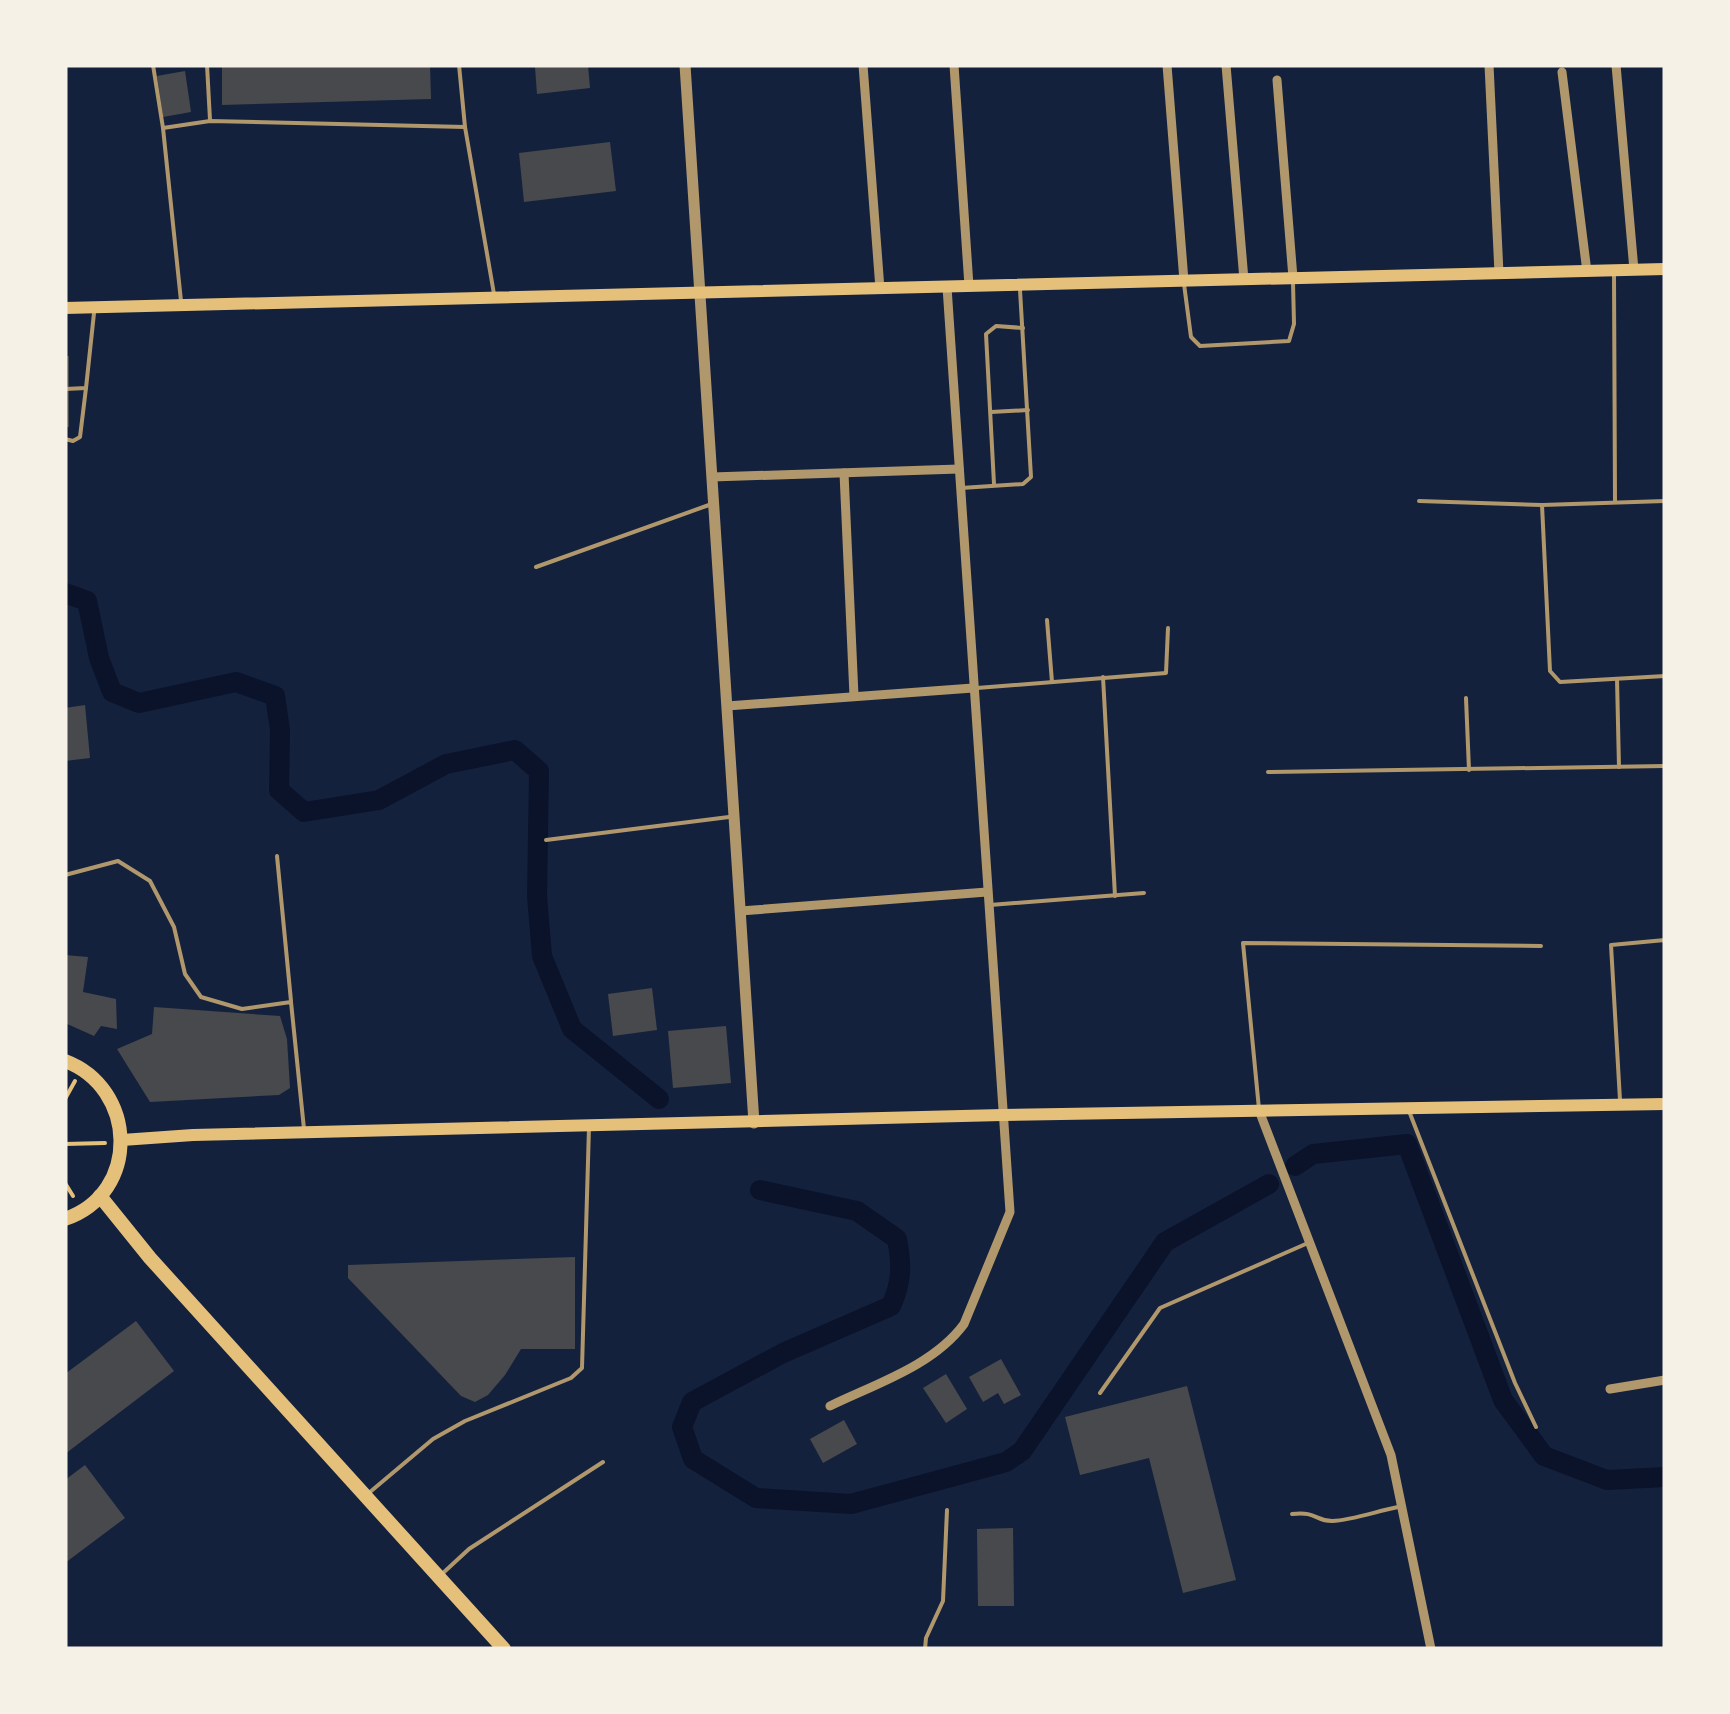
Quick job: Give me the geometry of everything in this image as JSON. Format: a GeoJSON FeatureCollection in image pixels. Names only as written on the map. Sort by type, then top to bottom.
{"type":"FeatureCollection","features":[{"type":"Feature","properties":{"kind":"main road"},"geometry":{"type":"LineString","coordinates":[[65,308],[1665,270]]}},
{"type":"Feature","properties":{"kind":"main road"},"geometry":{"type":"LineString","coordinates":[[65,1062],[93,1076],[106,1090],[115,1106],[122,1141],[114,1176],[100,1196],[65,1218]]}},
{"type":"Feature","properties":{"kind":"main road"},"geometry":{"type":"LineString","coordinates":[[122,1141],[193,1135],[1002,1115],[1665,1104]]}},
{"type":"Feature","properties":{"kind":"main road"},"geometry":{"type":"LineString","coordinates":[[100,1196],[150,1258],[504,1649]]}},
{"type":"Feature","properties":{"kind":"street"},"geometry":{"type":"LineString","coordinates":[[686,65],[754,1123]]}},
{"type":"Feature","properties":{"kind":"street"},"geometry":{"type":"LineString","coordinates":[[863,65],[880,288]]}},
{"type":"Feature","properties":{"kind":"street"},"geometry":{"type":"LineString","coordinates":[[954,65],[969,286]]}},
{"type":"Feature","properties":{"kind":"street"},"geometry":{"type":"LineString","coordinates":[[1167,65],[1184,281]]}},
{"type":"Feature","properties":{"kind":"street"},"geometry":{"type":"LineString","coordinates":[[1226,65],[1244,280]]}},
{"type":"Feature","properties":{"kind":"street"},"geometry":{"type":"LineString","coordinates":[[1489,65],[1498,274]]}},
{"type":"Feature","properties":{"kind":"street"},"geometry":{"type":"LineString","coordinates":[[1616,65],[1634,270]]}},
{"type":"Feature","properties":{"kind":"street"},"geometry":{"type":"LineString","coordinates":[[1562,72],[1588,272]]}},
{"type":"Feature","properties":{"kind":"street"},"geometry":{"type":"LineString","coordinates":[[1277,80],[1293,278]]}},
{"type":"Feature","properties":{"kind":"street"},"geometry":{"type":"LineString","coordinates":[[830,1406],[924,1360],[953,1338],[964,1324],[1010,1212],[946,287]]}},
{"type":"Feature","properties":{"kind":"street"},"geometry":{"type":"LineString","coordinates":[[712,477],[958,469]]}},
{"type":"Feature","properties":{"kind":"street"},"geometry":{"type":"LineString","coordinates":[[844,473],[854,696]]}},
{"type":"Feature","properties":{"kind":"street"},"geometry":{"type":"LineString","coordinates":[[727,706],[973,688]]}},
{"type":"Feature","properties":{"kind":"street"},"geometry":{"type":"LineString","coordinates":[[740,912],[987,892]]}},
{"type":"Feature","properties":{"kind":"street"},"geometry":{"type":"LineString","coordinates":[[1260,1113],[1391,1455],[1431,1649]]}},
{"type":"Feature","properties":{"kind":"street"},"geometry":{"type":"LineString","coordinates":[[1610,1389],[1665,1380]]}},
{"type":"Feature","properties":{"kind":"lane"},"geometry":{"type":"LineString","coordinates":[[153,65],[182,306]]}},
{"type":"Feature","properties":{"kind":"lane"},"geometry":{"type":"LineString","coordinates":[[207,65],[210,121]]}},
{"type":"Feature","properties":{"kind":"lane"},"geometry":{"type":"LineString","coordinates":[[459,65],[494,298]]}},
{"type":"Feature","properties":{"kind":"lane"},"geometry":{"type":"LineString","coordinates":[[163,128],[210,121],[466,126]]}},
{"type":"Feature","properties":{"kind":"lane"},"geometry":{"type":"LineString","coordinates":[[1614,270],[1616,502]]}},
{"type":"Feature","properties":{"kind":"lane"},"geometry":{"type":"LineString","coordinates":[[1184,281],[1191,337],[1200,346],[1289,341],[1294,324],[1293,278]]}},
{"type":"Feature","properties":{"kind":"lane"},"geometry":{"type":"LineString","coordinates":[[960,488],[1023,484],[1031,477],[1020,285]]}},
{"type":"Feature","properties":{"kind":"lane"},"geometry":{"type":"LineString","coordinates":[[65,439],[77,440],[82,433],[94,308]]}},
{"type":"Feature","properties":{"kind":"lane"},"geometry":{"type":"LineString","coordinates":[[994,486],[986,334],[996,326],[1022,328]]}},
{"type":"Feature","properties":{"kind":"lane"},"geometry":{"type":"LineString","coordinates":[[65,389],[86,388]]}},
{"type":"Feature","properties":{"kind":"lane"},"geometry":{"type":"LineString","coordinates":[[990,412],[1028,410]]}},
{"type":"Feature","properties":{"kind":"lane"},"geometry":{"type":"LineString","coordinates":[[1419,502],[1665,500]]}},
{"type":"Feature","properties":{"kind":"lane"},"geometry":{"type":"LineString","coordinates":[[536,567],[714,503]]}},
{"type":"Feature","properties":{"kind":"lane"},"geometry":{"type":"LineString","coordinates":[[1542,504],[1550,671],[1560,682],[1665,676]]}},
{"type":"Feature","properties":{"kind":"lane"},"geometry":{"type":"LineString","coordinates":[[1047,620],[1052,682]]}},
{"type":"Feature","properties":{"kind":"lane"},"geometry":{"type":"LineString","coordinates":[[973,688],[1166,673],[1168,628]]}},
{"type":"Feature","properties":{"kind":"lane"},"geometry":{"type":"LineString","coordinates":[[1103,677],[1115,896]]}},
{"type":"Feature","properties":{"kind":"lane"},"geometry":{"type":"LineString","coordinates":[[1617,678],[1619,767]]}},
{"type":"Feature","properties":{"kind":"lane"},"geometry":{"type":"LineString","coordinates":[[1466,698],[1469,770]]}},
{"type":"Feature","properties":{"kind":"lane"},"geometry":{"type":"LineString","coordinates":[[1268,772],[1665,766]]}},
{"type":"Feature","properties":{"kind":"lane"},"geometry":{"type":"LineString","coordinates":[[546,840],[734,816]]}},
{"type":"Feature","properties":{"kind":"lane"},"geometry":{"type":"LineString","coordinates":[[276,856],[304,1132]]}},
{"type":"Feature","properties":{"kind":"lane"},"geometry":{"type":"LineString","coordinates":[[65,875],[118,861],[150,882],[174,926],[184,974],[201,998],[242,1008],[291,1002]]}},
{"type":"Feature","properties":{"kind":"lane"},"geometry":{"type":"LineString","coordinates":[[988,906],[1144,893]]}},
{"type":"Feature","properties":{"kind":"lane"},"geometry":{"type":"LineString","coordinates":[[1621,1105],[1610,945],[1665,940]]}},
{"type":"Feature","properties":{"kind":"lane"},"geometry":{"type":"LineString","coordinates":[[1260,1113],[1243,943],[1541,946]]}},
{"type":"Feature","properties":{"kind":"lane"},"geometry":{"type":"LineString","coordinates":[[1408,1110],[1536,1427]]}},
{"type":"Feature","properties":{"kind":"lane"},"geometry":{"type":"LineString","coordinates":[[365,1496],[432,1439],[465,1421],[571,1378],[582,1368],[588,1126]]}},
{"type":"Feature","properties":{"kind":"lane"},"geometry":{"type":"LineString","coordinates":[[1100,1393],[1160,1308],[1308,1242]]}},
{"type":"Feature","properties":{"kind":"lane"},"geometry":{"type":"LineString","coordinates":[[438,1577],[469,1549],[603,1462]]}},
{"type":"Feature","properties":{"kind":"lane"},"geometry":{"type":"LineString","coordinates":[[1292,1514],[1308,1512],[1335,1521],[1401,1506]]}},
{"type":"Feature","properties":{"kind":"lane"},"geometry":{"type":"LineString","coordinates":[[925,1649],[943,1600],[948,1510]]}},
{"type":"Feature","properties":{"kind":"path"},"geometry":{"type":"LineString","coordinates":[[65,1144],[122,1141]]}},
{"type":"Feature","properties":{"kind":"building"},"geometry":{"type":"Polygon","coordinates":[[[222,65],[430,65],[431,99],[222,105],[222,65]]]}},
{"type":"Feature","properties":{"kind":"building"},"geometry":{"type":"Polygon","coordinates":[[[588,65],[590,88],[537,94],[535,67],[588,65]]]}},
{"type":"Feature","properties":{"kind":"building"},"geometry":{"type":"Polygon","coordinates":[[[185,71],[191,112],[163,117],[157,76],[185,71]]]}},
{"type":"Feature","properties":{"kind":"building"},"geometry":{"type":"Polygon","coordinates":[[[610,142],[616,191],[524,202],[519,153],[610,142]]]}},
{"type":"Feature","properties":{"kind":"building"},"geometry":{"type":"Polygon","coordinates":[[[65,356],[69,356],[69,427],[65,427],[65,356]]]}},
{"type":"Feature","properties":{"kind":"building"},"geometry":{"type":"Polygon","coordinates":[[[85,705],[90,758],[65,761],[65,708],[85,705]]]}},
{"type":"Feature","properties":{"kind":"building"},"geometry":{"type":"Polygon","coordinates":[[[65,955],[88,957],[83,992],[116,999],[117,1029],[101,1026],[94,1036],[65,1023],[65,955]]]}},
{"type":"Feature","properties":{"kind":"building"},"geometry":{"type":"Polygon","coordinates":[[[652,988],[657,1030],[613,1036],[608,994],[652,988]]]}},
{"type":"Feature","properties":{"kind":"building"},"geometry":{"type":"Polygon","coordinates":[[[154,1007],[280,1016],[287,1039],[290,1088],[279,1095],[150,1102],[117,1049],[152,1034],[154,1007]]]}},
{"type":"Feature","properties":{"kind":"building"},"geometry":{"type":"Polygon","coordinates":[[[726,1026],[731,1083],[673,1088],[668,1031],[726,1026]]]}},
{"type":"Feature","properties":{"kind":"building"},"geometry":{"type":"Polygon","coordinates":[[[575,1257],[575,1349],[521,1349],[488,1395],[475,1402],[461,1396],[348,1278],[348,1265],[575,1257]]]}},
{"type":"Feature","properties":{"kind":"building"},"geometry":{"type":"Polygon","coordinates":[[[136,1321],[174,1371],[65,1454],[65,1374],[136,1321]]]}},
{"type":"Feature","properties":{"kind":"building"},"geometry":{"type":"Polygon","coordinates":[[[1001,1359],[1021,1395],[1004,1404],[998,1393],[983,1402],[969,1377],[1001,1359]]]}},
{"type":"Feature","properties":{"kind":"building"},"geometry":{"type":"Polygon","coordinates":[[[946,1374],[967,1409],[946,1423],[923,1388],[946,1374]]]}},
{"type":"Feature","properties":{"kind":"building"},"geometry":{"type":"Polygon","coordinates":[[[1187,1386],[1236,1580],[1183,1593],[1149,1458],[1080,1475],[1065,1417],[1187,1386]]]}},
{"type":"Feature","properties":{"kind":"building"},"geometry":{"type":"Polygon","coordinates":[[[844,1420],[857,1444],[823,1463],[810,1439],[844,1420]]]}},
{"type":"Feature","properties":{"kind":"building"},"geometry":{"type":"Polygon","coordinates":[[[85,1465],[125,1518],[65,1563],[65,1480],[85,1465]]]}},
{"type":"Feature","properties":{"kind":"building"},"geometry":{"type":"Polygon","coordinates":[[[1013,1528],[1014,1606],[978,1606],[977,1529],[1013,1528]]]}},
{"type":"Feature","properties":{"kind":"waterway"},"geometry":{"type":"LineString","coordinates":[[65,593],[87,601],[99,658],[112,692],[139,703],[236,682],[275,696],[280,730],[279,790],[304,812],[379,800],[446,764],[515,750],[539,771],[537,896],[542,956],[572,1029],[659,1099]]}},
{"type":"Feature","properties":{"kind":"waterway"},"geometry":{"type":"LineString","coordinates":[[1295,1166],[1313,1154],[1407,1144],[1503,1400],[1544,1456],[1607,1480],[1665,1477]]}},
{"type":"Feature","properties":{"kind":"waterway"},"geometry":{"type":"LineString","coordinates":[[760,1190],[857,1211],[897,1239],[900,1273],[895,1297],[891,1306],[783,1353],[692,1402],[682,1427],[693,1459],[756,1498],[851,1504],[1006,1462],[1022,1451],[1165,1242],[1269,1184]]}}]}
